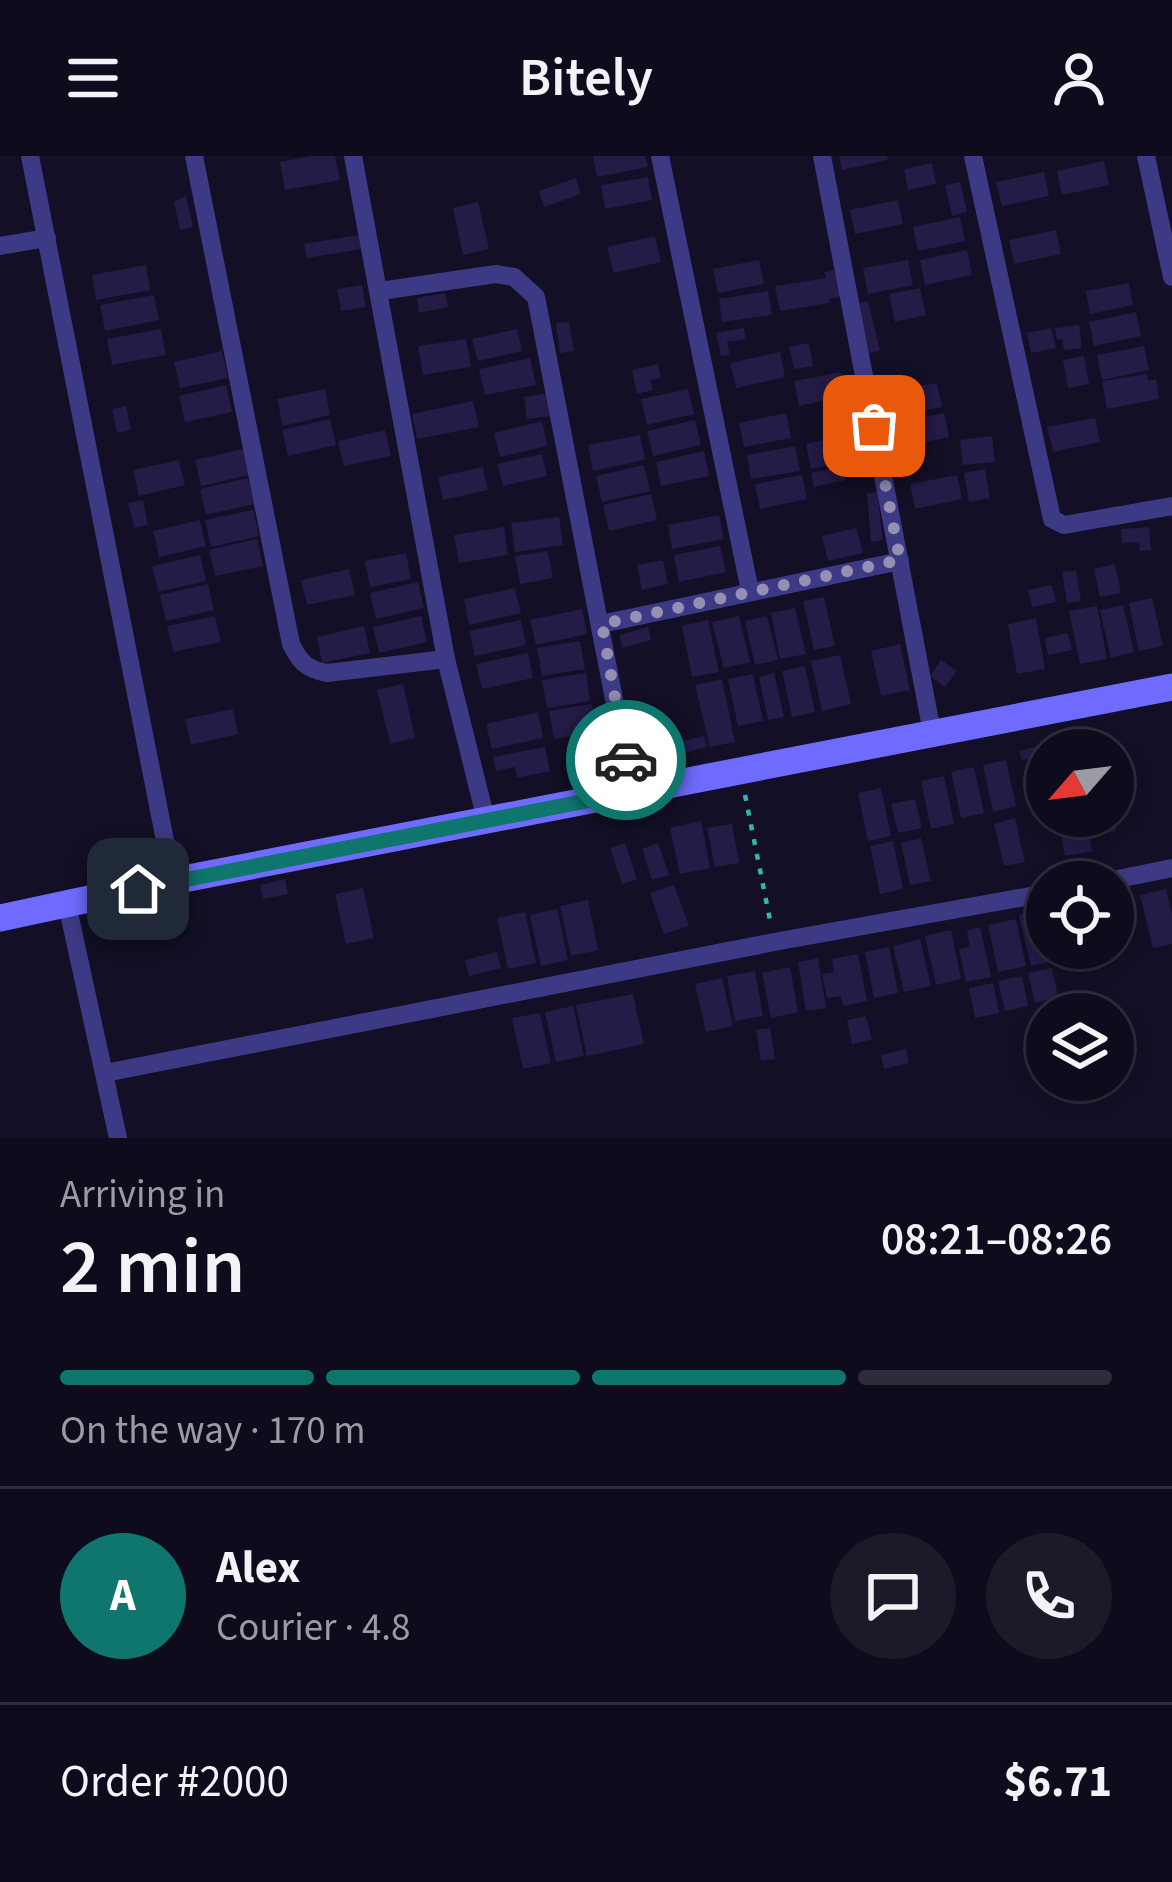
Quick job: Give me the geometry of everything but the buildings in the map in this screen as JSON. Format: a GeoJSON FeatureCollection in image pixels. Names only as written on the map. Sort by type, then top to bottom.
{"type":"FeatureCollection","features":[{"type":"Feature","properties":{"kind":"street"},"geometry":{"type":"LineString","coordinates":[[30,156],[173,881]]}},
{"type":"Feature","properties":{"kind":"street"},"geometry":{"type":"LineString","coordinates":[[194,156],[291,644],[300,662],[326,673],[446,658]]}},
{"type":"Feature","properties":{"kind":"street"},"geometry":{"type":"LineString","coordinates":[[353,156],[446,658],[486,820]]}},
{"type":"Feature","properties":{"kind":"street"},"geometry":{"type":"LineString","coordinates":[[660,156],[750,591]]}},
{"type":"Feature","properties":{"kind":"street"},"geometry":{"type":"LineString","coordinates":[[822,156],[932,732]]}},
{"type":"Feature","properties":{"kind":"street"},"geometry":{"type":"LineString","coordinates":[[973,156],[1052,519],[1064,525],[1172,506]]}},
{"type":"Feature","properties":{"kind":"street"},"geometry":{"type":"LineString","coordinates":[[1146,156],[1172,278]]}},
{"type":"Feature","properties":{"kind":"street"},"geometry":{"type":"LineString","coordinates":[[1151,177],[1172,172]]}},
{"type":"Feature","properties":{"kind":"street"},"geometry":{"type":"LineString","coordinates":[[0,245],[47,238]]}},
{"type":"Feature","properties":{"kind":"street"},"geometry":{"type":"LineString","coordinates":[[380,291],[496,274],[514,277],[536,297],[632,792]]}},
{"type":"Feature","properties":{"kind":"street"},"geometry":{"type":"LineString","coordinates":[[602,624],[900,560]]}},
{"type":"Feature","properties":{"kind":"street"},"geometry":{"type":"LineString","coordinates":[[0,918],[1172,687]]}},
{"type":"Feature","properties":{"kind":"street"},"geometry":{"type":"LineString","coordinates":[[1134,876],[1172,868]]}},
{"type":"Feature","properties":{"kind":"street"},"geometry":{"type":"LineString","coordinates":[[105,1073],[1026,897]]}},
{"type":"Feature","properties":{"kind":"street"},"geometry":{"type":"LineString","coordinates":[[67,904],[118,1138]]}},
{"type":"Feature","properties":{"kind":"path"},"geometry":{"type":"LineString","coordinates":[[740,772],[774,942]]}},
{"type":"Feature","properties":{"kind":"way so far"},"geometry":{"type":"LineString","coordinates":[[626,760],[602,624],[900,560],[874,426]]}},
{"type":"Feature","properties":{"kind":"route"},"geometry":{"type":"LineString","coordinates":[[138,889],[632,792],[626,760]]}}]}
